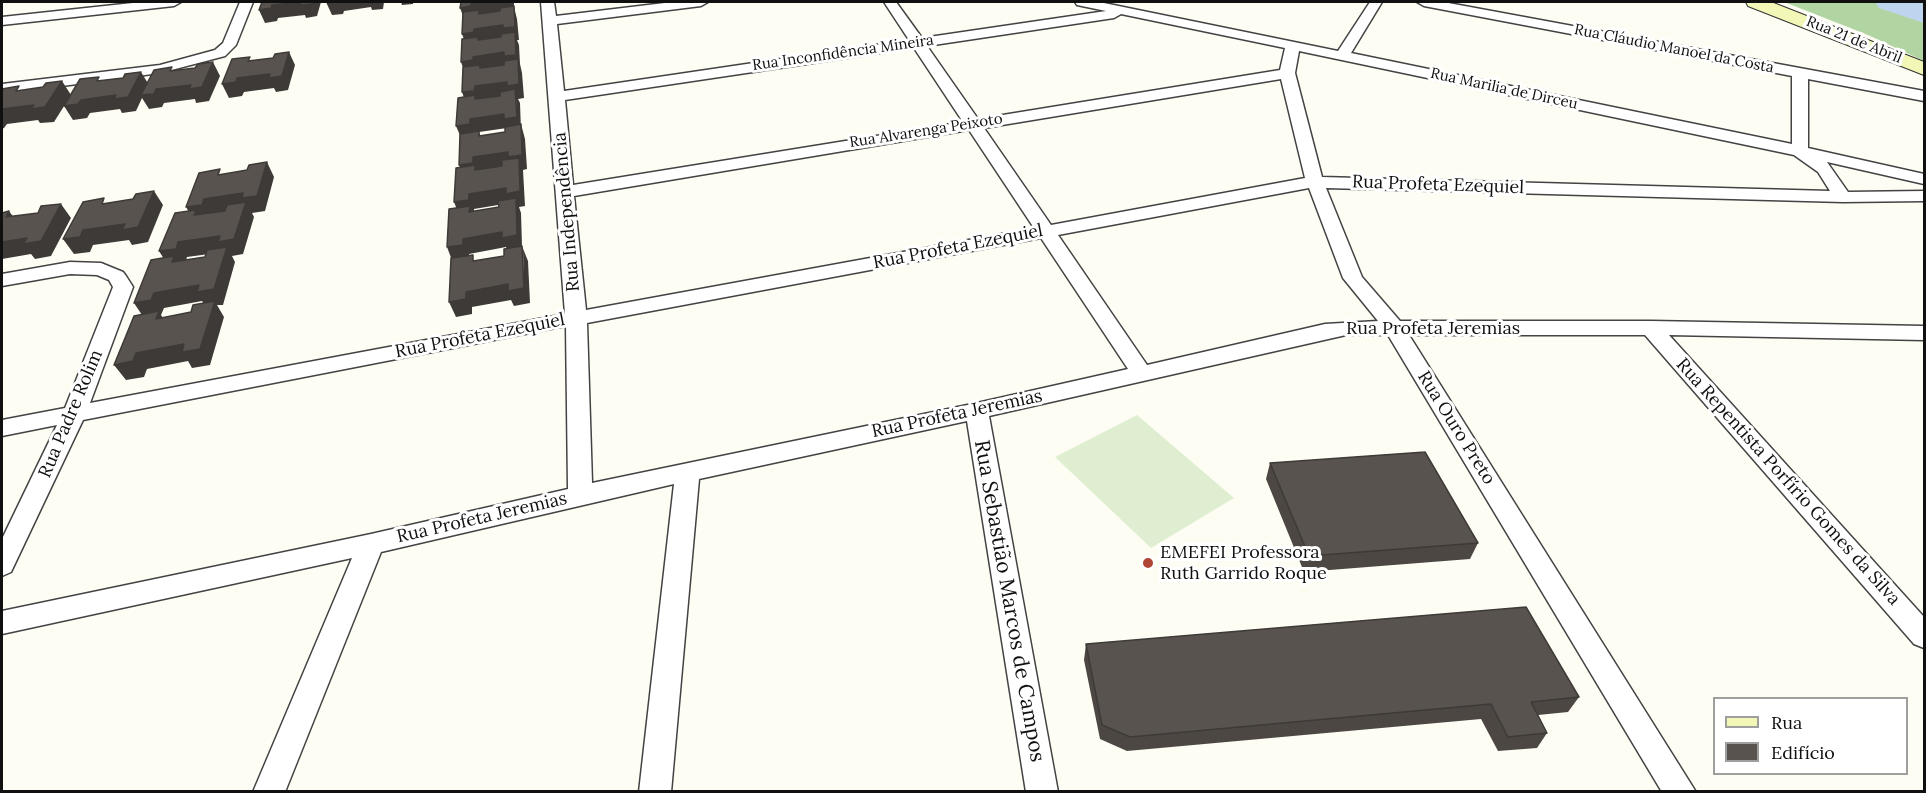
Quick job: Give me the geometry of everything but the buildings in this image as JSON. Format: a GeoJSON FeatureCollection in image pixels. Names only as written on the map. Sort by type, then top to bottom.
{"type":"FeatureCollection","features":[{"type":"Feature","properties":{"kind":"street"},"geometry":{"type":"LineString","coordinates":[[2,21],[174,2]]}},
{"type":"Feature","properties":{"kind":"street"},"geometry":{"type":"LineString","coordinates":[[2,89],[160,69],[220,53],[228,45],[246,2]]}},
{"type":"Feature","properties":{"kind":"street","name":"Rua Independência"},"geometry":{"type":"LineString","coordinates":[[548,2],[576,318],[580,495]]}},
{"type":"Feature","properties":{"kind":"street"},"geometry":{"type":"LineString","coordinates":[[550,21],[701,2]]}},
{"type":"Feature","properties":{"kind":"street"},"geometry":{"type":"LineString","coordinates":[[890,2],[975,123],[1044,231],[1142,373]]}},
{"type":"Feature","properties":{"kind":"street","name":"Rua Marilia de Dirceu"},"geometry":{"type":"LineString","coordinates":[[1082,2],[1800,151],[1924,179]]}},
{"type":"Feature","properties":{"kind":"street"},"geometry":{"type":"LineString","coordinates":[[1343,55],[1376,2]]}},
{"type":"Feature","properties":{"kind":"street","name":"Rua Cláudio Manoel da Costa"},"geometry":{"type":"LineString","coordinates":[[1424,2],[1924,96]]}},
{"type":"Feature","properties":{"kind":"street","name":"Rua 21 de Abril"},"geometry":{"type":"LineString","coordinates":[[1755,2],[1923,69]]}},
{"type":"Feature","properties":{"kind":"street","name":"Rua Inconfidência Mineira"},"geometry":{"type":"LineString","coordinates":[[558,96],[1129,12]]}},
{"type":"Feature","properties":{"kind":"street","name":"Rua Ouro Preto"},"geometry":{"type":"LineString","coordinates":[[1293,45],[1287,73],[1316,182],[1353,278],[1395,329],[1680,792]]}},
{"type":"Feature","properties":{"kind":"street"},"geometry":{"type":"LineString","coordinates":[[1800,72],[1800,151],[1825,169],[1843,197]]}},
{"type":"Feature","properties":{"kind":"street","name":"Rua Alvarenga Peixoto"},"geometry":{"type":"LineString","coordinates":[[565,192],[1287,73]]}},
{"type":"Feature","properties":{"kind":"street","name":"Rua Profeta Ezequiel"},"geometry":{"type":"LineString","coordinates":[[2,428],[576,318],[1316,182],[1843,197],[1924,196]]}},
{"type":"Feature","properties":{"kind":"street","name":"Rua Padre Rolim"},"geometry":{"type":"LineString","coordinates":[[2,280],[70,268],[101,269],[116,276],[123,287],[74,415],[2,565]]}},
{"type":"Feature","properties":{"kind":"street","name":"Rua Profeta Jeremias"},"geometry":{"type":"LineString","coordinates":[[2,622],[371,544],[580,495],[977,411],[1324,331],[1346,328],[1651,328],[1920,337]]}},
{"type":"Feature","properties":{"kind":"street","name":"Rua Repentista Porfírio Gomes da Silva"},"geometry":{"type":"LineString","coordinates":[[1651,328],[1924,636]]}},
{"type":"Feature","properties":{"kind":"street","name":"Rua Sebastião Marcos de Campos"},"geometry":{"type":"LineString","coordinates":[[977,411],[1042,792]]}},
{"type":"Feature","properties":{"kind":"street"},"geometry":{"type":"LineString","coordinates":[[655,792],[687,473]]}},
{"type":"Feature","properties":{"kind":"street"},"geometry":{"type":"LineString","coordinates":[[269,792],[371,544]]}},
{"type":"Feature","properties":{"kind":"green space"},"geometry":{"type":"Polygon","coordinates":[[[1784,2],[1924,2],[1924,61],[1868,35],[1784,2]]]}},
{"type":"Feature","properties":{"kind":"green space"},"geometry":{"type":"Polygon","coordinates":[[[1137,415],[1234,498],[1151,548],[1055,457],[1137,415]]]}},
{"type":"Feature","properties":{"kind":"waterway"},"geometry":{"type":"LineString","coordinates":[[1890,2],[1924,14]]}},
{"type":"Feature","properties":{"kind":"place","name":"EMEFEI Professora Ruth Garrido Roque"},"geometry":{"type":"Point","coordinates":[1148,563]}}]}
